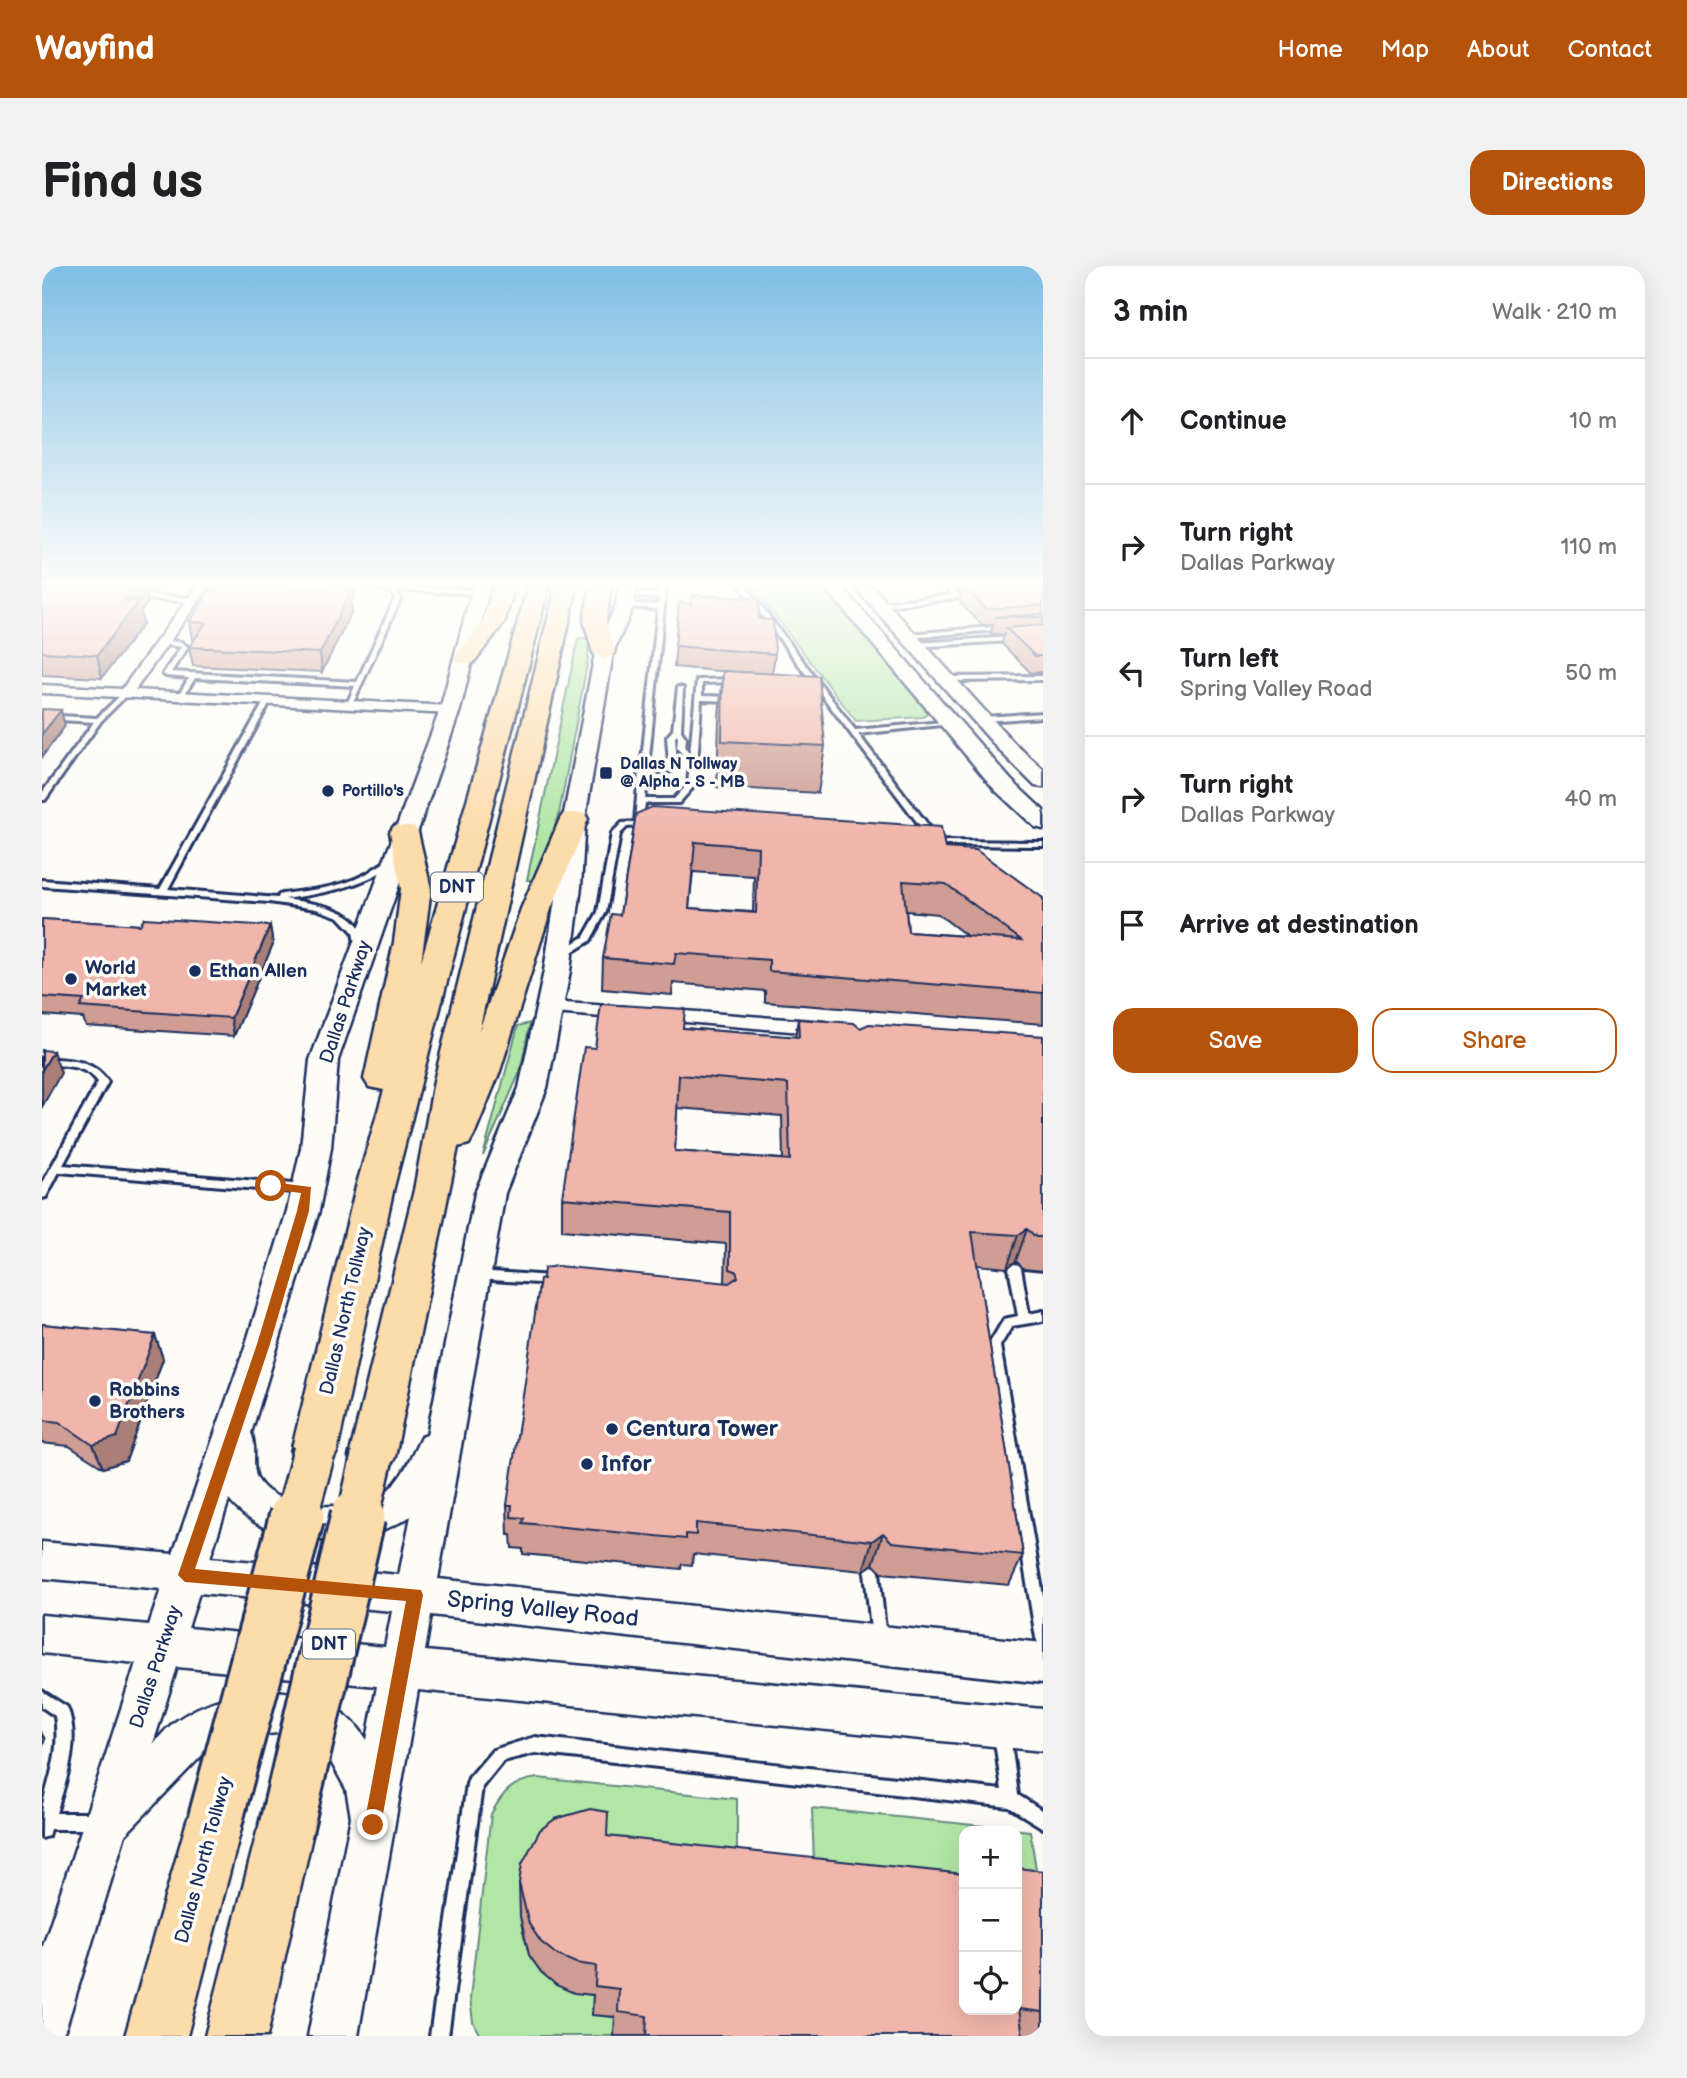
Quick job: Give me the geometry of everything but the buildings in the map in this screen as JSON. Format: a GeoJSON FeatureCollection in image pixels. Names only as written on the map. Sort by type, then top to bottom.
{"type":"FeatureCollection","features":[{"type":"Feature","properties":{"kind":"highway","name":"Dallas North Tollway"},"geometry":{"type":"LineString","coordinates":[[156,2036],[314,1452],[375,1187],[517,669]]}},
{"type":"Feature","properties":{"kind":"highway","name":"DNT"},"geometry":{"type":"LineString","coordinates":[[236,2036],[433,1190],[451,1081],[548,669]]}},
{"type":"Feature","properties":{"kind":"highway"},"geometry":{"type":"LineString","coordinates":[[433,1190],[483,1071],[536,909],[574,819]]}},
{"type":"Feature","properties":{"kind":"highway"},"geometry":{"type":"LineString","coordinates":[[375,1187],[370,1131],[409,942],[415,889],[400,845]]}},
{"type":"Feature","properties":{"kind":"main road","name":"Dallas Parkway"},"geometry":{"type":"LineString","coordinates":[[42,2024],[243,1402],[307,1189],[316,1148],[324,1060],[450,710],[462,669]]}},
{"type":"Feature","properties":{"kind":"main road"},"geometry":{"type":"LineString","coordinates":[[333,2036],[490,1194],[533,1088],[549,1008],[569,887],[574,819],[601,669]]}},
{"type":"Feature","properties":{"kind":"main road"},"geometry":{"type":"LineString","coordinates":[[904,669],[1003,785],[1043,822]]}},
{"type":"Feature","properties":{"kind":"main road"},"geometry":{"type":"LineString","coordinates":[[936,669],[1043,781]]}},
{"type":"Feature","properties":{"kind":"main road"},"geometry":{"type":"LineString","coordinates":[[951,723],[983,719]]}},
{"type":"Feature","properties":{"kind":"main road"},"geometry":{"type":"LineString","coordinates":[[243,1402],[236,1471],[243,1490],[273,1512],[309,1522],[341,1525],[365,1522],[400,1504],[421,1474],[448,1420]]}},
{"type":"Feature","properties":{"kind":"main road","name":"Spring Valley Road"},"geometry":{"type":"LineString","coordinates":[[42,1560],[415,1595],[1043,1663]]}},
{"type":"Feature","properties":{"kind":"main road"},"geometry":{"type":"LineString","coordinates":[[42,1634],[1043,1730]]}},
{"type":"Feature","properties":{"kind":"main road"},"geometry":{"type":"LineString","coordinates":[[107,1821],[190,1737],[226,1718],[284,1711],[325,1724],[345,1745],[368,1784],[373,1825]]}},
{"type":"Feature","properties":{"kind":"street"},"geometry":{"type":"LineString","coordinates":[[126,693],[144,669]]}},
{"type":"Feature","properties":{"kind":"street"},"geometry":{"type":"LineString","coordinates":[[42,690],[450,710]]}},
{"type":"Feature","properties":{"kind":"street"},"geometry":{"type":"LineString","coordinates":[[549,1008],[840,1029]]}},
{"type":"Feature","properties":{"kind":"lane"},"geometry":{"type":"LineString","coordinates":[[170,669],[166,674],[360,684]]}},
{"type":"Feature","properties":{"kind":"lane"},"geometry":{"type":"LineString","coordinates":[[350,704],[367,669]]}},
{"type":"Feature","properties":{"kind":"lane"},"geometry":{"type":"LineString","coordinates":[[639,824],[654,669]]}},
{"type":"Feature","properties":{"kind":"lane"},"geometry":{"type":"LineString","coordinates":[[805,669],[938,843],[949,850]]}},
{"type":"Feature","properties":{"kind":"lane"},"geometry":{"type":"LineString","coordinates":[[181,696],[193,676]]}},
{"type":"Feature","properties":{"kind":"lane"},"geometry":{"type":"LineString","coordinates":[[946,679],[1043,678]]}},
{"type":"Feature","properties":{"kind":"lane"},"geometry":{"type":"LineString","coordinates":[[640,801],[676,801],[692,784],[699,681],[748,680]]}},
{"type":"Feature","properties":{"kind":"lane"},"geometry":{"type":"LineString","coordinates":[[802,683],[816,683]]}},
{"type":"Feature","properties":{"kind":"lane"},"geometry":{"type":"LineString","coordinates":[[680,688],[677,731],[682,738],[681,748],[694,763]]}},
{"type":"Feature","properties":{"kind":"lane"},"geometry":{"type":"LineString","coordinates":[[42,797],[99,720],[126,693]]}},
{"type":"Feature","properties":{"kind":"lane"},"geometry":{"type":"LineString","coordinates":[[698,698],[751,700]]}},
{"type":"Feature","properties":{"kind":"lane"},"geometry":{"type":"LineString","coordinates":[[162,892],[268,700]]}},
{"type":"Feature","properties":{"kind":"lane"},"geometry":{"type":"LineString","coordinates":[[818,703],[831,703]]}},
{"type":"Feature","properties":{"kind":"lane"},"geometry":{"type":"LineString","coordinates":[[983,719],[1043,715]]}},
{"type":"Feature","properties":{"kind":"lane"},"geometry":{"type":"LineString","coordinates":[[42,717],[99,720]]}},
{"type":"Feature","properties":{"kind":"lane"},"geometry":{"type":"LineString","coordinates":[[852,732],[951,723]]}},
{"type":"Feature","properties":{"kind":"lane"},"geometry":{"type":"LineString","coordinates":[[643,771],[669,769],[673,764],[671,737],[677,731]]}},
{"type":"Feature","properties":{"kind":"lane"},"geometry":{"type":"LineString","coordinates":[[559,956],[587,939],[602,912],[616,833],[625,825],[652,825]]}},
{"type":"Feature","properties":{"kind":"lane"},"geometry":{"type":"LineString","coordinates":[[925,842],[1043,844]]}},
{"type":"Feature","properties":{"kind":"lane"},"geometry":{"type":"LineString","coordinates":[[269,899],[343,889],[373,876],[400,845]]}},
{"type":"Feature","properties":{"kind":"lane"},"geometry":{"type":"LineString","coordinates":[[42,883],[269,899],[318,907],[342,915],[357,931],[361,957]]}},
{"type":"Feature","properties":{"kind":"lane"},"geometry":{"type":"LineString","coordinates":[[42,1061],[83,1064],[99,1073],[103,1082],[42,1194]]}},
{"type":"Feature","properties":{"kind":"lane"},"geometry":{"type":"LineString","coordinates":[[57,1168],[307,1189]]}},
{"type":"Feature","properties":{"kind":"lane"},"geometry":{"type":"LineString","coordinates":[[1015,1268],[1024,1319]]}},
{"type":"Feature","properties":{"kind":"lane"},"geometry":{"type":"LineString","coordinates":[[475,1275],[572,1282]]}},
{"type":"Feature","properties":{"kind":"lane"},"geometry":{"type":"LineString","coordinates":[[1043,1316],[1008,1322],[994,1346],[1038,1579],[1043,1638]]}},
{"type":"Feature","properties":{"kind":"lane"},"geometry":{"type":"LineString","coordinates":[[872,1572],[879,1645]]}},
{"type":"Feature","properties":{"kind":"lane"},"geometry":{"type":"LineString","coordinates":[[42,1698],[62,1712],[67,1733],[64,1765],[43,1821],[107,1821]]}},
{"type":"Feature","properties":{"kind":"lane"},"geometry":{"type":"LineString","coordinates":[[1001,1725],[1011,1799]]}},
{"type":"Feature","properties":{"kind":"lane"},"geometry":{"type":"LineString","coordinates":[[439,2036],[475,1784],[498,1755],[535,1745],[1011,1799],[1043,1820]]}},
{"type":"Feature","properties":{"kind":"green space"},"geometry":{"type":"Polygon","coordinates":[[[572,669],[586,669],[559,814],[536,880],[527,880],[572,669]]]}},
{"type":"Feature","properties":{"kind":"green space"},"geometry":{"type":"Polygon","coordinates":[[[816,669],[891,669],[927,714],[923,717],[856,721],[816,669]]]}},
{"type":"Feature","properties":{"kind":"green space"},"geometry":{"type":"Polygon","coordinates":[[[530,1023],[520,1072],[483,1156],[518,1026],[530,1023]]]}},
{"type":"Feature","properties":{"kind":"green space"},"geometry":{"type":"Polygon","coordinates":[[[538,1778],[737,1799],[737,1884],[520,1916],[527,1946],[542,1970],[564,1987],[593,1995],[592,2014],[615,2017],[614,2036],[480,2036],[473,2022],[470,1998],[491,1814],[509,1789],[521,1782],[538,1778]]]}},
{"type":"Feature","properties":{"kind":"green space"},"geometry":{"type":"Polygon","coordinates":[[[812,1808],[983,1826],[959,1826],[959,1908],[815,1893],[812,1808]]]}},
{"type":"Feature","properties":{"kind":"green space"},"geometry":{"type":"Polygon","coordinates":[[[1022,1830],[1030,1831],[1042,1907],[1022,1905],[1022,1830]]]}},
{"type":"Feature","properties":{"kind":"place","name":"Dallas N Tollway @ Alpha - S - MB"},"geometry":{"type":"Point","coordinates":[606,773]}},
{"type":"Feature","properties":{"kind":"place","name":"Portillo's"},"geometry":{"type":"Point","coordinates":[328,791]}},
{"type":"Feature","properties":{"kind":"place","name":"Ethan Allen"},"geometry":{"type":"Point","coordinates":[195,971]}},
{"type":"Feature","properties":{"kind":"place","name":"World Market"},"geometry":{"type":"Point","coordinates":[71,979]}},
{"type":"Feature","properties":{"kind":"place","name":"Robbins Brothers"},"geometry":{"type":"Point","coordinates":[95,1401]}},
{"type":"Feature","properties":{"kind":"place","name":"Centura Tower"},"geometry":{"type":"Point","coordinates":[612,1429]}},
{"type":"Feature","properties":{"kind":"place","name":"Infor"},"geometry":{"type":"Point","coordinates":[587,1464]}},
{"type":"Feature","properties":{"kind":"route"},"geometry":{"type":"LineString","coordinates":[[271,1186],[307,1189],[303,1211],[263,1344],[185,1575],[415,1595],[373,1825]]}}]}
